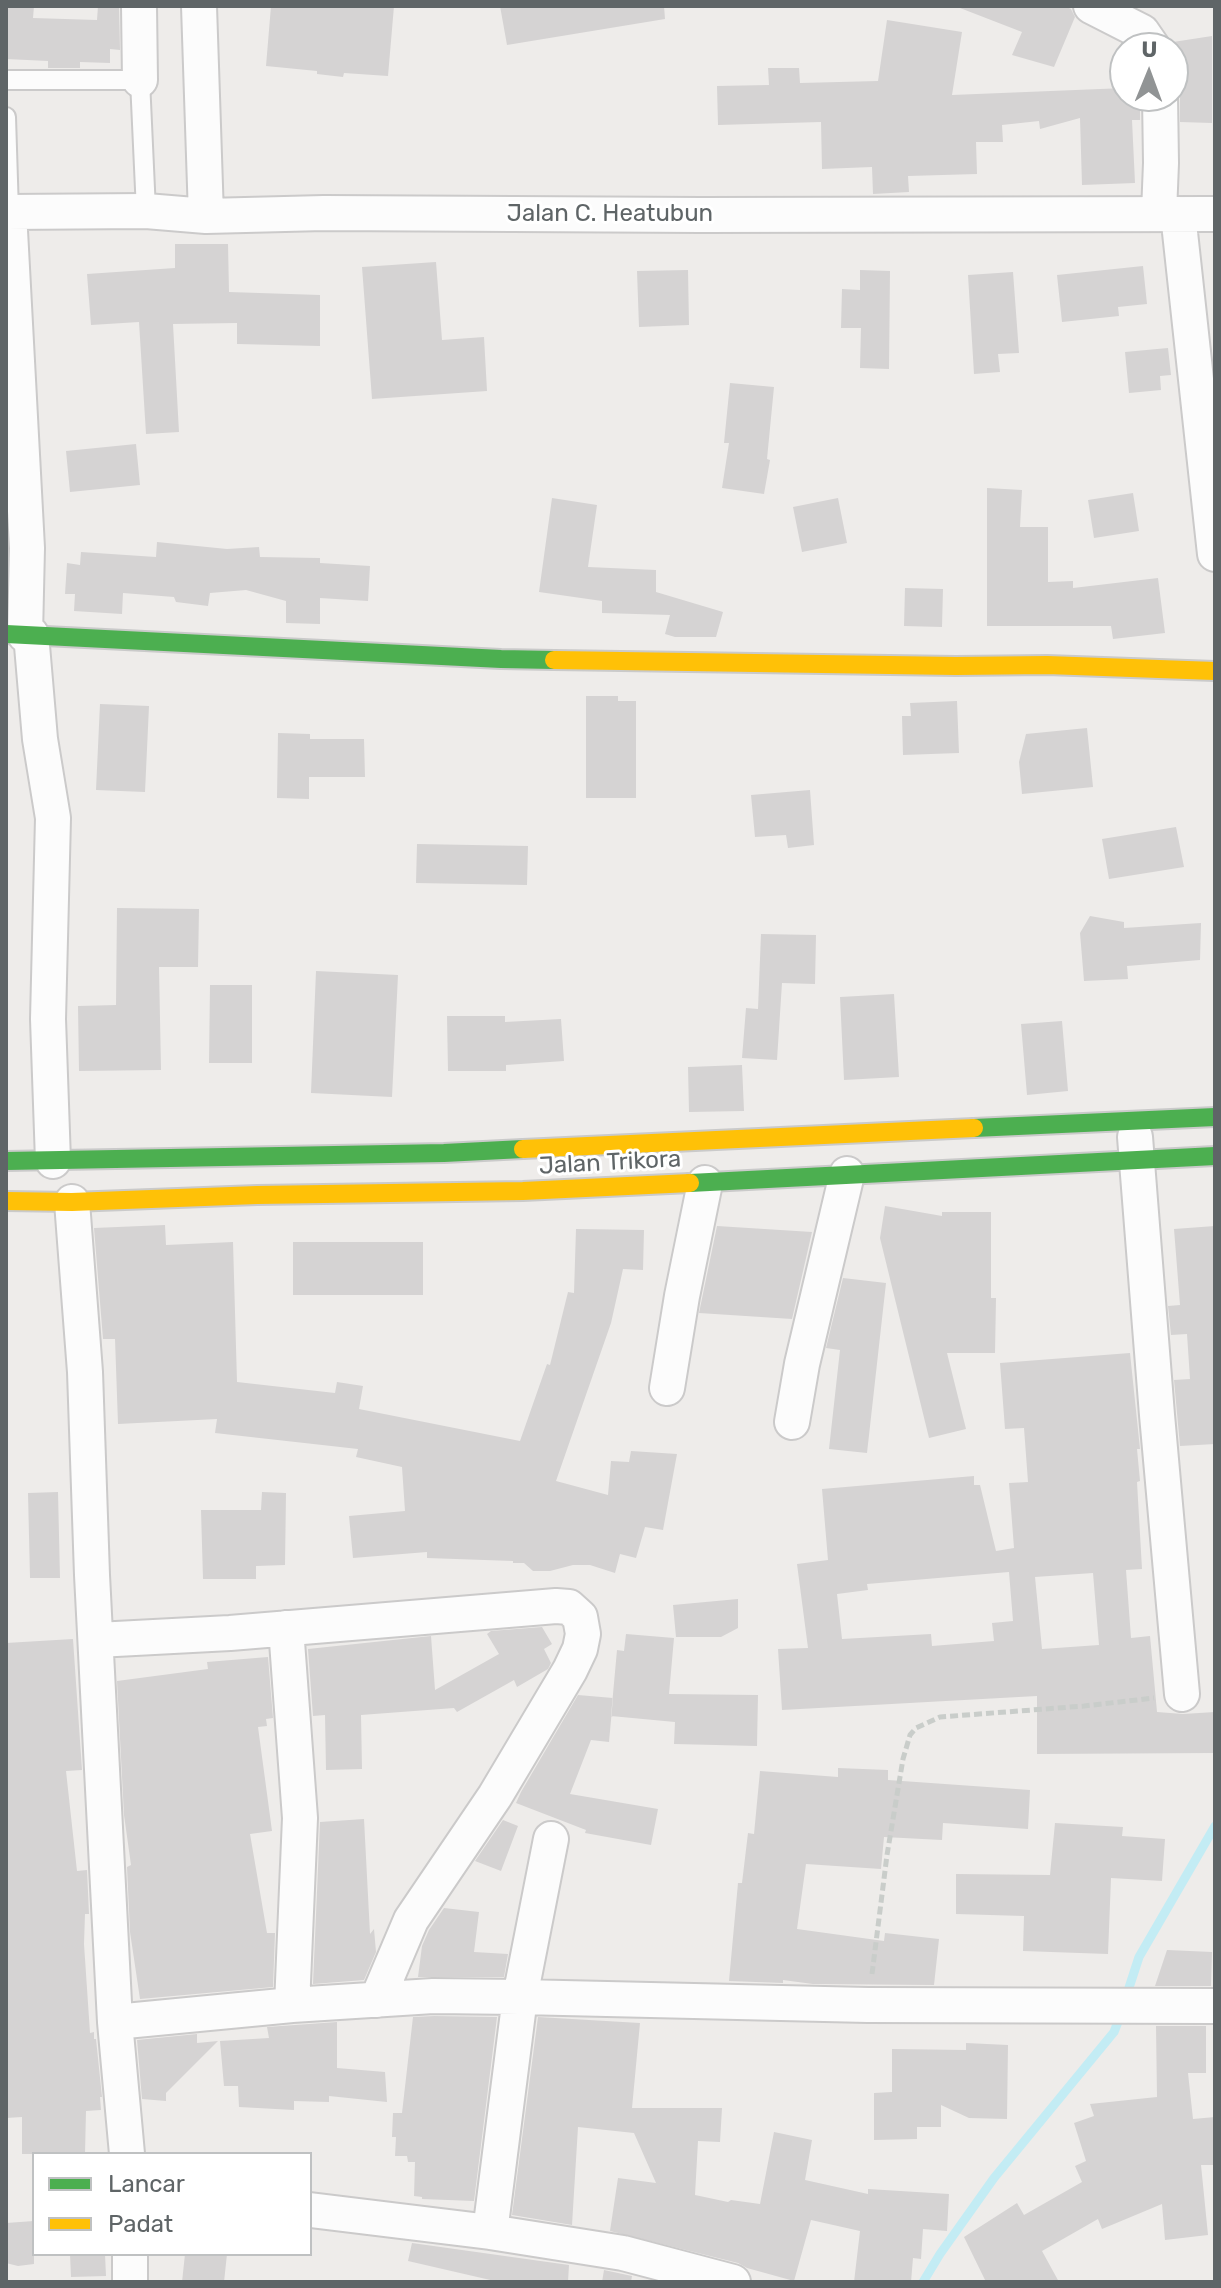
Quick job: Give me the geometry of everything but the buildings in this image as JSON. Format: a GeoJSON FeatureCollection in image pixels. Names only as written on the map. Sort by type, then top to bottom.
{"type":"FeatureCollection","features":[{"type":"Feature","properties":{"kind":"main road"},"geometry":{"type":"LineString","coordinates":[[20,634],[501,659],[913,666],[1047,665],[1215,671]]}},
{"type":"Feature","properties":{"kind":"main road","name":"Jalan Trikora"},"geometry":{"type":"LineString","coordinates":[[6,1161],[444,1153],[1215,1117]]}},
{"type":"Feature","properties":{"kind":"main road","name":"Jalan Trikora"},"geometry":{"type":"LineString","coordinates":[[6,1201],[523,1191],[1215,1156]]}},
{"type":"Feature","properties":{"kind":"street"},"geometry":{"type":"LineString","coordinates":[[139,6],[140,80]]}},
{"type":"Feature","properties":{"kind":"street"},"geometry":{"type":"LineString","coordinates":[[199,6],[206,216]]}},
{"type":"Feature","properties":{"kind":"street"},"geometry":{"type":"LineString","coordinates":[[1091,6],[1132,14],[1142,32]]}},
{"type":"Feature","properties":{"kind":"street"},"geometry":{"type":"LineString","coordinates":[[1160,112],[1161,163],[1215,554]]}},
{"type":"Feature","properties":{"kind":"street","name":"Jalan C. Heatubun"},"geometry":{"type":"LineString","coordinates":[[7,212],[146,211],[206,216],[324,213],[1215,214]]}},
{"type":"Feature","properties":{"kind":"street"},"geometry":{"type":"LineString","coordinates":[[7,212],[27,548],[20,634],[53,818],[48,1019],[53,1161]]}},
{"type":"Feature","properties":{"kind":"street"},"geometry":{"type":"LineString","coordinates":[[1135,1121],[1182,1694]]}},
{"type":"Feature","properties":{"kind":"street"},"geometry":{"type":"LineString","coordinates":[[792,1422],[802,1364],[847,1174]]}},
{"type":"Feature","properties":{"kind":"street"},"geometry":{"type":"LineString","coordinates":[[667,1388],[705,1183]]}},
{"type":"Feature","properties":{"kind":"street"},"geometry":{"type":"LineString","coordinates":[[72,1202],[85,1372],[115,2022],[127,2152]]}},
{"type":"Feature","properties":{"kind":"street"},"geometry":{"type":"LineString","coordinates":[[97,1640],[230,1633],[556,1606],[569,1607],[580,1617],[583,1634],[570,1670],[495,1796],[411,1920],[377,2000]]}},
{"type":"Feature","properties":{"kind":"street"},"geometry":{"type":"LineString","coordinates":[[286,1628],[300,1818],[292,2005]]}},
{"type":"Feature","properties":{"kind":"street"},"geometry":{"type":"LineString","coordinates":[[490,2232],[520,1997],[551,1839]]}},
{"type":"Feature","properties":{"kind":"street"},"geometry":{"type":"LineString","coordinates":[[115,2022],[292,2005],[433,1996],[868,2005],[1215,2006]]}},
{"type":"Feature","properties":{"kind":"street"},"geometry":{"type":"LineString","coordinates":[[312,2210],[490,2232],[623,2253],[733,2282]]}},
{"type":"Feature","properties":{"kind":"street"},"geometry":{"type":"LineString","coordinates":[[130,2256],[130,2282]]}},
{"type":"Feature","properties":{"kind":"lane"},"geometry":{"type":"LineString","coordinates":[[6,80],[140,80],[146,211]]}},
{"type":"Feature","properties":{"kind":"lane"},"geometry":{"type":"LineString","coordinates":[[6,117],[7,212]]}},
{"type":"Feature","properties":{"kind":"path"},"geometry":{"type":"LineString","coordinates":[[868,2005],[903,1759],[910,1735],[916,1728],[940,1717],[1084,1706],[1182,1694]]}},
{"type":"Feature","properties":{"kind":"waterway"},"geometry":{"type":"LineString","coordinates":[[1125,2000],[1139,1957],[1215,1826]]}},
{"type":"Feature","properties":{"kind":"waterway"},"geometry":{"type":"LineString","coordinates":[[923,2282],[994,2178],[1114,2032],[1121,2014]]}},
{"type":"Feature","properties":{"kind":"traffic: fast"},"geometry":{"type":"LineString","coordinates":[[6,634],[554,660]]}},
{"type":"Feature","properties":{"kind":"traffic: fast"},"geometry":{"type":"LineString","coordinates":[[974,1128],[1215,1117]]}},
{"type":"Feature","properties":{"kind":"traffic: fast"},"geometry":{"type":"LineString","coordinates":[[6,1161],[523,1149]]}},
{"type":"Feature","properties":{"kind":"traffic: fast"},"geometry":{"type":"LineString","coordinates":[[690,1183],[1215,1156]]}},
{"type":"Feature","properties":{"kind":"traffic: slow"},"geometry":{"type":"LineString","coordinates":[[554,660],[1047,665],[1215,671]]}},
{"type":"Feature","properties":{"kind":"traffic: slow"},"geometry":{"type":"LineString","coordinates":[[523,1149],[974,1128]]}},
{"type":"Feature","properties":{"kind":"traffic: slow"},"geometry":{"type":"LineString","coordinates":[[6,1201],[523,1191],[690,1183]]}}]}
